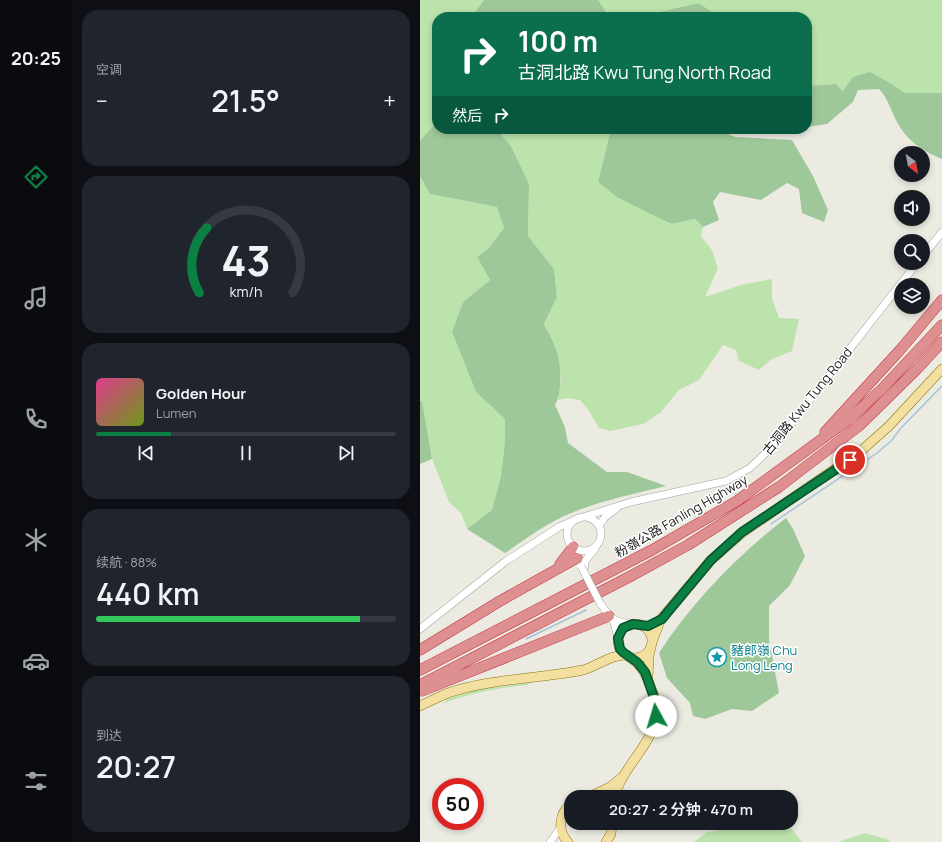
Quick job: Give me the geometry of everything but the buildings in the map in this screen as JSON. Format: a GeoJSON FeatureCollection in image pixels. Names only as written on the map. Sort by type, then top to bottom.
{"type":"FeatureCollection","features":[{"type":"Feature","properties":{"kind":"highway"},"geometry":{"type":"LineString","coordinates":[[813,446],[900,350],[942,300]]}},
{"type":"Feature","properties":{"kind":"highway","name":"粉嶺公路 Fanling Highway"},"geometry":{"type":"LineString","coordinates":[[420,670],[644,554],[737,501],[848,420],[882,389],[942,325]]}},
{"type":"Feature","properties":{"kind":"highway","name":"粉嶺公路 Fanling Highway"},"geometry":{"type":"LineString","coordinates":[[420,685],[631,576],[694,541],[764,497],[859,426],[918,368],[942,342]]}},
{"type":"Feature","properties":{"kind":"highway"},"geometry":{"type":"LineString","coordinates":[[420,650],[541,578],[578,558]]}},
{"type":"Feature","properties":{"kind":"highway"},"geometry":{"type":"LineString","coordinates":[[420,692],[609,616]]}},
{"type":"Feature","properties":{"kind":"main road"},"geometry":{"type":"LineString","coordinates":[[420,706],[447,694],[485,684],[585,669],[618,655],[639,657],[644,655],[648,651],[662,619],[708,564],[742,532],[862,450],[888,426],[942,369]]}},
{"type":"Feature","properties":{"kind":"main road"},"geometry":{"type":"LineString","coordinates":[[606,660],[616,652],[623,628],[637,625],[648,626],[662,619]]}},
{"type":"Feature","properties":{"kind":"main road"},"geometry":{"type":"LineString","coordinates":[[637,625],[648,630],[652,641],[649,656],[648,677]]}},
{"type":"Feature","properties":{"kind":"main road"},"geometry":{"type":"LineString","coordinates":[[617,790],[624,776],[639,755],[649,736],[656,716],[657,706],[648,677],[641,666],[620,649],[618,641]]}},
{"type":"Feature","properties":{"kind":"main road"},"geometry":{"type":"LineString","coordinates":[[604,790],[624,776]]}},
{"type":"Feature","properties":{"kind":"main road"},"geometry":{"type":"LineString","coordinates":[[564,812],[560,827],[562,834],[568,842]]}},
{"type":"Feature","properties":{"kind":"main road"},"geometry":{"type":"LineString","coordinates":[[606,842],[611,834],[611,830]]}},
{"type":"Feature","properties":{"kind":"street"},"geometry":{"type":"LineString","coordinates":[[930,247],[942,232]]}},
{"type":"Feature","properties":{"kind":"street","name":"古洞路 Kwu Tung Road"},"geometry":{"type":"LineString","coordinates":[[420,630],[506,561],[556,529],[577,519],[631,502],[726,481],[750,468],[776,443],[912,270]]}},
{"type":"Feature","properties":{"kind":"street"},"geometry":{"type":"LineString","coordinates":[[599,526],[605,517],[631,502]]}},
{"type":"Feature","properties":{"kind":"street"},"geometry":{"type":"LineString","coordinates":[[556,529],[578,558],[586,561],[597,545],[601,536],[599,526],[592,519],[586,517],[577,519],[569,527],[568,537]]}},
{"type":"Feature","properties":{"kind":"street"},"geometry":{"type":"LineString","coordinates":[[556,529],[563,532],[568,537],[600,603],[616,626],[618,641]]}},
{"type":"Feature","properties":{"kind":"street"},"geometry":{"type":"LineString","coordinates":[[578,558],[597,545]]}},
{"type":"Feature","properties":{"kind":"street"},"geometry":{"type":"LineString","coordinates":[[609,616],[616,621],[625,624],[637,625]]}},
{"type":"Feature","properties":{"kind":"street"},"geometry":{"type":"LineString","coordinates":[[550,842],[560,827]]}},
{"type":"Feature","properties":{"kind":"green space"},"geometry":{"type":"Polygon","coordinates":[[[420,0],[484,0],[475,12],[432,12],[432,129],[420,141],[420,0]]]}},
{"type":"Feature","properties":{"kind":"green space"},"geometry":{"type":"Polygon","coordinates":[[[484,0],[598,0],[606,12],[475,12],[484,0]]]}},
{"type":"Feature","properties":{"kind":"green space"},"geometry":{"type":"Polygon","coordinates":[[[598,0],[942,0],[942,93],[905,93],[870,72],[843,91],[836,84],[812,86],[812,12],[712,12],[697,3],[659,12],[606,12],[598,0]]]}},
{"type":"Feature","properties":{"kind":"green space"},"geometry":{"type":"Polygon","coordinates":[[[698,3],[712,12],[659,12],[698,3]]]}},
{"type":"Feature","properties":{"kind":"green space"},"geometry":{"type":"Polygon","coordinates":[[[870,72],[905,93],[942,93],[942,159],[930,154],[930,146],[918,146],[906,135],[897,122],[885,96],[879,89],[858,90],[853,102],[827,124],[812,126],[812,86],[836,84],[843,91],[853,77],[870,72]]]}},
{"type":"Feature","properties":{"kind":"green space"},"geometry":{"type":"Polygon","coordinates":[[[432,127],[432,134],[500,134],[511,146],[529,184],[528,236],[554,269],[557,297],[544,324],[554,343],[559,359],[560,384],[558,399],[555,405],[565,427],[568,443],[607,472],[627,472],[666,486],[612,499],[573,512],[546,526],[505,553],[467,529],[492,510],[501,476],[505,441],[505,419],[476,392],[452,332],[463,302],[490,280],[477,257],[489,248],[504,228],[497,207],[430,194],[420,176],[420,141],[432,127]]]}},
{"type":"Feature","properties":{"kind":"green space"},"geometry":{"type":"Polygon","coordinates":[[[500,134],[610,134],[598,182],[670,224],[695,219],[703,227],[701,236],[712,250],[718,268],[705,297],[741,285],[772,279],[772,298],[779,318],[799,319],[792,351],[772,359],[759,370],[739,361],[736,350],[723,345],[699,380],[679,390],[660,413],[643,424],[610,431],[599,428],[589,411],[580,400],[567,398],[558,400],[561,378],[556,347],[544,324],[557,297],[554,269],[528,236],[529,184],[511,146],[500,134]]]}},
{"type":"Feature","properties":{"kind":"green space"},"geometry":{"type":"Polygon","coordinates":[[[610,134],[728,134],[735,137],[792,140],[813,176],[828,210],[824,222],[802,213],[799,189],[787,183],[761,200],[720,192],[713,202],[719,220],[703,227],[695,219],[671,224],[617,197],[598,182],[610,134]]]}},
{"type":"Feature","properties":{"kind":"green space"},"geometry":{"type":"Polygon","coordinates":[[[420,176],[430,194],[497,207],[504,229],[489,248],[477,257],[490,280],[463,302],[452,332],[476,392],[505,419],[505,441],[501,476],[492,510],[467,529],[461,513],[449,502],[432,459],[422,402],[420,402],[420,176]]]}},
{"type":"Feature","properties":{"kind":"green space"},"geometry":{"type":"Polygon","coordinates":[[[422,401],[432,459],[420,464],[420,402],[422,401]]]}},
{"type":"Feature","properties":{"kind":"green space"},"geometry":{"type":"Polygon","coordinates":[[[786,518],[793,529],[805,556],[790,585],[769,606],[769,640],[779,693],[752,711],[732,709],[705,719],[693,716],[690,703],[667,678],[659,653],[701,597],[750,548],[786,518]]]}},
{"type":"Feature","properties":{"kind":"green space"},"geometry":{"type":"Polygon","coordinates":[[[528,683],[528,685],[485,691],[444,703],[447,699],[480,689],[528,683]]]}},
{"type":"Feature","properties":{"kind":"green space"},"geometry":{"type":"Polygon","coordinates":[[[721,830],[793,830],[802,842],[694,842],[707,832],[721,830]]]}},
{"type":"Feature","properties":{"kind":"green space"},"geometry":{"type":"Polygon","coordinates":[[[865,833],[889,840],[890,842],[838,842],[865,833]]]}},
{"type":"Feature","properties":{"kind":"waterway"},"geometry":{"type":"LineString","coordinates":[[771,524],[877,453],[892,440],[901,428],[942,386]]}},
{"type":"Feature","properties":{"kind":"waterway"},"geometry":{"type":"LineString","coordinates":[[526,639],[586,610]]}},
{"type":"Feature","properties":{"kind":"place","name":"豬郎嶺 Chu Long Leng"},"geometry":{"type":"Point","coordinates":[717,657]}},
{"type":"Feature","properties":{"kind":"route"},"geometry":{"type":"LineString","coordinates":[[656,716],[657,706],[648,677],[641,666],[624,653],[618,644],[618,638],[623,628],[633,624],[648,626],[662,619],[711,560],[742,532],[850,460]]}}]}
